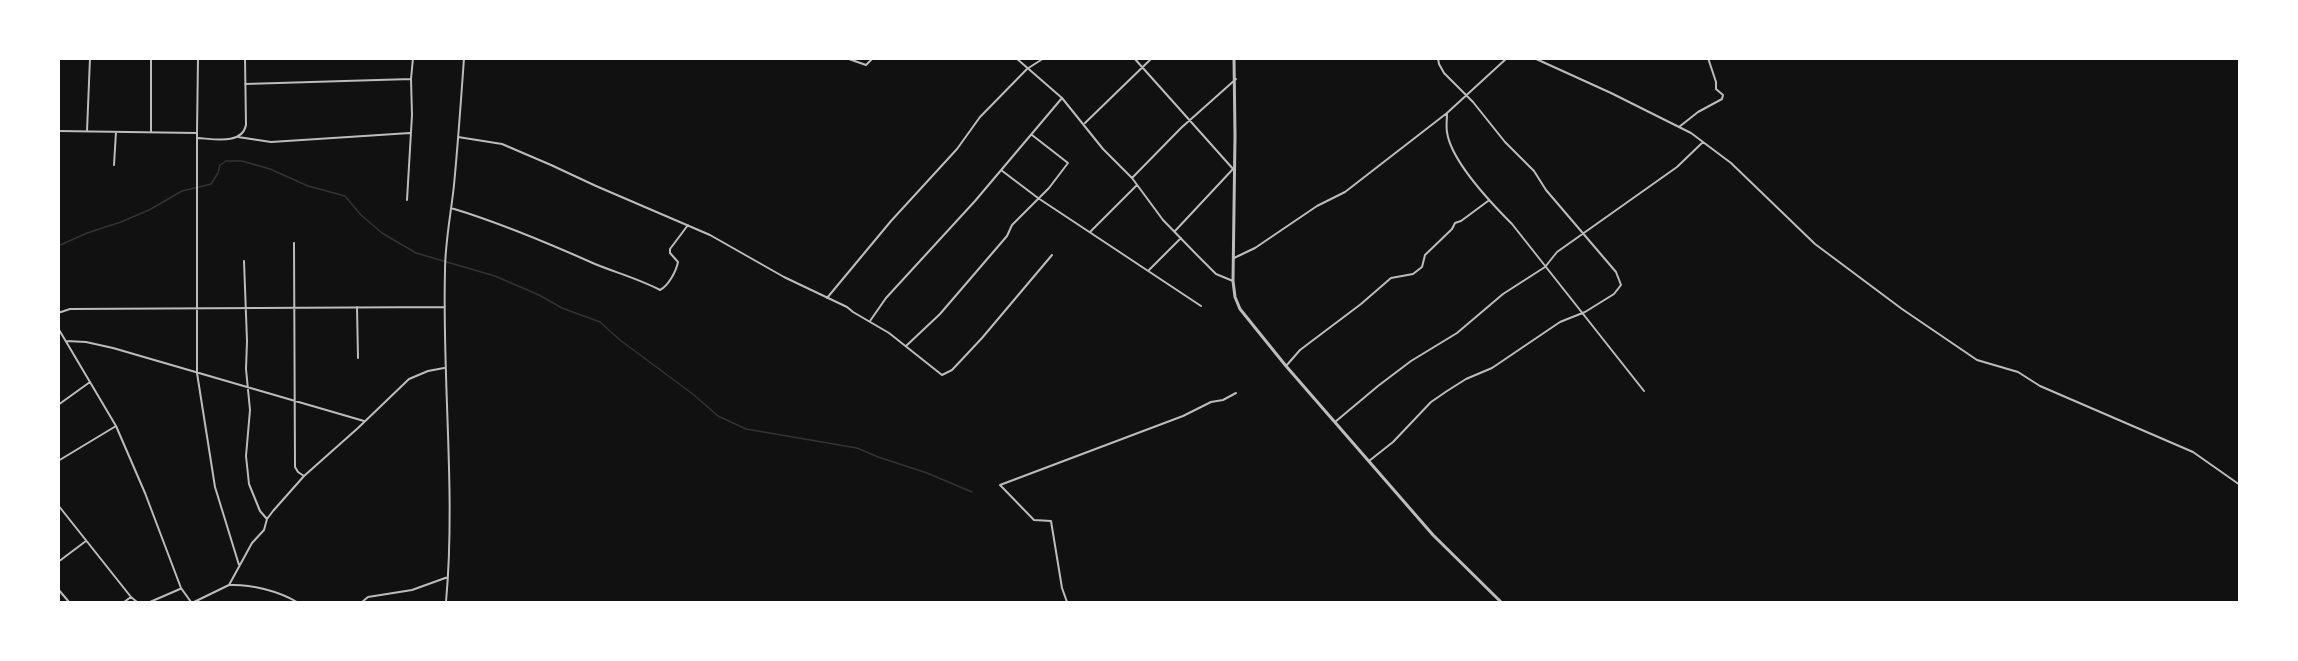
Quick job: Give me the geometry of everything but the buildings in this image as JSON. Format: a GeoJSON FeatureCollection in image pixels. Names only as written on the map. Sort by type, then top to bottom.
{"type":"FeatureCollection","features":[{"type":"Feature","properties":{"kind":"street"},"geometry":{"type":"LineString","coordinates":[[87,131],[90,58]]}},
{"type":"Feature","properties":{"kind":"street"},"geometry":{"type":"LineString","coordinates":[[151,58],[151,132]]}},
{"type":"Feature","properties":{"kind":"street"},"geometry":{"type":"LineString","coordinates":[[198,58],[197,374],[215,487],[240,565]]}},
{"type":"Feature","properties":{"kind":"street"},"geometry":{"type":"LineString","coordinates":[[238,137],[246,127],[245,58]]}},
{"type":"Feature","properties":{"kind":"street"},"geometry":{"type":"LineString","coordinates":[[407,200],[413,58]]}},
{"type":"Feature","properties":{"kind":"street"},"geometry":{"type":"LineString","coordinates":[[446,603],[449,482],[444,368],[445,268],[464,58]]}},
{"type":"Feature","properties":{"kind":"street"},"geometry":{"type":"LineString","coordinates":[[846,58],[866,65],[873,58]]}},
{"type":"Feature","properties":{"kind":"street"},"geometry":{"type":"LineString","coordinates":[[1016,58],[1062,98],[1103,149],[1132,178],[1162,220],[1216,274],[1233,281]]}},
{"type":"Feature","properties":{"kind":"street"},"geometry":{"type":"LineString","coordinates":[[827,298],[891,221],[957,149],[980,117],[1027,69],[1044,58]]}},
{"type":"Feature","properties":{"kind":"street"},"geometry":{"type":"LineString","coordinates":[[1134,58],[1234,170]]}},
{"type":"Feature","properties":{"kind":"street"},"geometry":{"type":"LineString","coordinates":[[1084,123],[1152,58]]}},
{"type":"Feature","properties":{"kind":"street"},"geometry":{"type":"LineString","coordinates":[[1234,58],[1236,79],[1233,281],[1240,309],[1286,366],[1434,535],[1501,603]]}},
{"type":"Feature","properties":{"kind":"street"},"geometry":{"type":"LineString","coordinates":[[1370,461],[1393,442],[1431,402],[1466,379],[1492,368],[1560,322],[1584,313],[1614,294],[1621,285],[1620,279],[1546,190],[1534,171],[1444,73],[1438,58]]}},
{"type":"Feature","properties":{"kind":"street"},"geometry":{"type":"LineString","coordinates":[[1234,258],[1255,248],[1317,206],[1345,192],[1447,113],[1508,58]]}},
{"type":"Feature","properties":{"kind":"street"},"geometry":{"type":"LineString","coordinates":[[1534,58],[1611,93],[1679,127],[1703,142],[1731,163],[1815,244],[1977,360],[2018,372],[2040,386],[2193,452],[2240,485]]}},
{"type":"Feature","properties":{"kind":"street"},"geometry":{"type":"LineString","coordinates":[[1679,127],[1698,112],[1722,99],[1724,95],[1716,89],[1708,58]]}},
{"type":"Feature","properties":{"kind":"street"},"geometry":{"type":"LineString","coordinates":[[245,84],[411,79]]}},
{"type":"Feature","properties":{"kind":"street"},"geometry":{"type":"LineString","coordinates":[[1132,178],[1190,120],[1236,79]]}},
{"type":"Feature","properties":{"kind":"street"},"geometry":{"type":"LineString","coordinates":[[870,321],[886,298],[1062,98]]}},
{"type":"Feature","properties":{"kind":"street"},"geometry":{"type":"LineString","coordinates":[[1447,113],[1447,133],[1454,153],[1488,200],[1512,224],[1644,391]]}},
{"type":"Feature","properties":{"kind":"street"},"geometry":{"type":"LineString","coordinates":[[58,131],[197,133]]}},
{"type":"Feature","properties":{"kind":"street"},"geometry":{"type":"LineString","coordinates":[[114,165],[116,132]]}},
{"type":"Feature","properties":{"kind":"street"},"geometry":{"type":"LineString","coordinates":[[198,138],[233,139],[238,137],[271,142],[410,132]]}},
{"type":"Feature","properties":{"kind":"street"},"geometry":{"type":"LineString","coordinates":[[906,346],[940,314],[1007,236],[1012,225],[1068,163],[1032,134]]}},
{"type":"Feature","properties":{"kind":"street"},"geometry":{"type":"LineString","coordinates":[[458,137],[502,144],[688,225],[870,321],[906,346],[939,374],[949,373],[982,338],[1052,255]]}},
{"type":"Feature","properties":{"kind":"street"},"geometry":{"type":"LineString","coordinates":[[1335,422],[1378,386],[1457,333],[1503,294],[1545,267],[1557,252],[1677,167],[1703,142]]}},
{"type":"Feature","properties":{"kind":"street"},"geometry":{"type":"LineString","coordinates":[[1001,170],[1038,198],[1201,306]]}},
{"type":"Feature","properties":{"kind":"street"},"geometry":{"type":"LineString","coordinates":[[1175,231],[1234,170]]}},
{"type":"Feature","properties":{"kind":"street"},"geometry":{"type":"LineString","coordinates":[[1090,232],[1137,185]]}},
{"type":"Feature","properties":{"kind":"street"},"geometry":{"type":"LineString","coordinates":[[1286,366],[1300,350],[1391,278],[1413,274],[1422,267],[1425,255],[1452,229],[1455,223],[1488,200]]}},
{"type":"Feature","properties":{"kind":"street"},"geometry":{"type":"LineString","coordinates":[[451,208],[531,236],[660,290],[664,289],[676,270],[678,262],[670,252],[688,225]]}},
{"type":"Feature","properties":{"kind":"street"},"geometry":{"type":"LineString","coordinates":[[1149,270],[1181,238]]}},
{"type":"Feature","properties":{"kind":"street"},"geometry":{"type":"LineString","coordinates":[[294,243],[295,467],[304,476]]}},
{"type":"Feature","properties":{"kind":"street"},"geometry":{"type":"LineString","coordinates":[[244,261],[250,410],[246,456],[249,484],[260,511],[267,519]]}},
{"type":"Feature","properties":{"kind":"street"},"geometry":{"type":"LineString","coordinates":[[357,307],[358,358]]}},
{"type":"Feature","properties":{"kind":"street"},"geometry":{"type":"LineString","coordinates":[[58,313],[70,309],[445,307]]}},
{"type":"Feature","properties":{"kind":"street"},"geometry":{"type":"LineString","coordinates":[[58,328],[116,426],[145,493],[181,588],[192,603],[229,585],[250,586],[290,598],[297,603]]}},
{"type":"Feature","properties":{"kind":"street"},"geometry":{"type":"LineString","coordinates":[[66,341],[86,342],[113,348],[365,421]]}},
{"type":"Feature","properties":{"kind":"street"},"geometry":{"type":"LineString","coordinates":[[229,585],[252,543],[264,530],[267,519],[304,476],[409,379],[428,370],[444,368]]}},
{"type":"Feature","properties":{"kind":"street"},"geometry":{"type":"LineString","coordinates":[[58,405],[90,382]]}},
{"type":"Feature","properties":{"kind":"street"},"geometry":{"type":"LineString","coordinates":[[1067,603],[1062,588],[1051,521],[1034,520],[1000,486],[1183,416],[1210,402],[1223,400],[1236,393]]}},
{"type":"Feature","properties":{"kind":"street"},"geometry":{"type":"LineString","coordinates":[[58,461],[116,426]]}},
{"type":"Feature","properties":{"kind":"street"},"geometry":{"type":"LineString","coordinates":[[58,505],[137,603]]}},
{"type":"Feature","properties":{"kind":"street"},"geometry":{"type":"LineString","coordinates":[[58,562],[86,541]]}},
{"type":"Feature","properties":{"kind":"street"},"geometry":{"type":"LineString","coordinates":[[362,603],[368,597],[412,590],[448,578]]}},
{"type":"Feature","properties":{"kind":"street"},"geometry":{"type":"LineString","coordinates":[[150,603],[181,588]]}},
{"type":"Feature","properties":{"kind":"street"},"geometry":{"type":"LineString","coordinates":[[58,589],[69,603]]}},
{"type":"Feature","properties":{"kind":"street"},"geometry":{"type":"LineString","coordinates":[[124,603],[131,597]]}},
{"type":"Feature","properties":{"kind":"waterway"},"geometry":{"type":"LineString","coordinates":[[58,246],[151,209],[182,191],[211,184],[220,165],[226,161],[242,161],[270,169],[308,186],[345,196],[361,215],[382,233],[416,253],[495,276],[539,295],[562,308],[600,322],[718,416],[746,429],[857,448],[972,492]]}}]}
